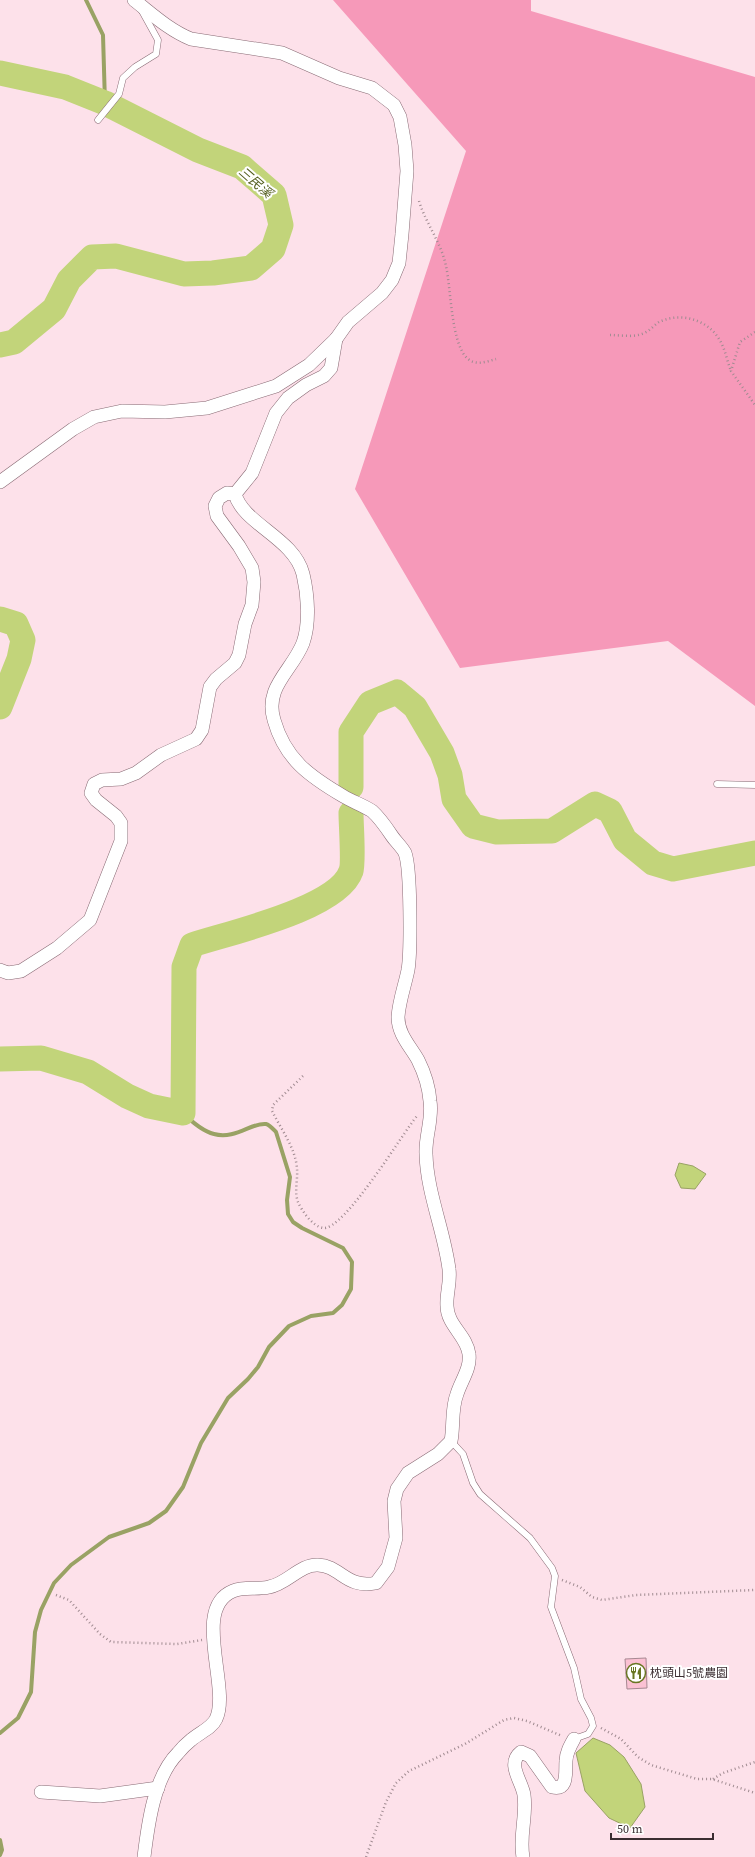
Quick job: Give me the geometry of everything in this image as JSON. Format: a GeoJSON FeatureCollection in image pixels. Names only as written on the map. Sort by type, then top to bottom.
{"type":"FeatureCollection","features":[{"type":"Feature","properties":{"kind":"street"},"geometry":{"type":"LineString","coordinates":[[0,482],[73,429],[94,417],[122,411],[165,412],[207,408],[276,386],[309,365],[336,339],[348,322],[382,293],[392,280],[398,263],[407,171],[404,138],[400,117],[394,105],[372,88],[339,78],[282,52],[190,38],[166,26],[135,1]]}},
{"type":"Feature","properties":{"kind":"street"},"geometry":{"type":"LineString","coordinates":[[235,494],[252,473],[276,413],[288,398],[324,376],[331,368],[336,339]]}},
{"type":"Feature","properties":{"kind":"street"},"geometry":{"type":"LineString","coordinates":[[0,970],[8,973],[21,971],[56,948],[90,920],[121,841],[121,823],[116,816],[96,800],[92,793],[94,784],[102,780],[121,779],[136,773],[161,755],[196,739],[203,724],[210,687],[216,679],[235,663],[239,655],[245,624],[252,605],[254,582],[252,568],[239,546],[217,516],[215,506],[219,498],[227,493],[235,494]]}},
{"type":"Feature","properties":{"kind":"street"},"geometry":{"type":"LineString","coordinates":[[144,1857],[146,1834],[165,1768],[175,1756],[216,1720],[220,1699],[212,1638],[213,1624],[223,1598],[232,1591],[244,1588],[269,1588],[281,1583],[307,1567],[318,1565],[333,1570],[353,1583],[365,1586],[376,1583],[388,1567],[396,1538],[394,1501],[397,1489],[408,1473],[438,1454],[451,1441],[456,1395],[468,1366],[470,1355],[467,1346],[449,1318],[447,1306],[450,1271],[431,1191],[426,1155],[431,1120],[430,1101],[418,1061],[406,1042],[399,1025],[398,1015],[409,967],[407,859],[403,849],[374,813],[345,797],[299,766],[287,751],[274,720],[272,695],[296,657],[303,642],[307,625],[302,573],[297,560],[286,546],[246,511],[237,501],[235,494]]}},
{"type":"Feature","properties":{"kind":"street"},"geometry":{"type":"LineString","coordinates":[[523,1857],[521,1847],[525,1813],[524,1796],[515,1769],[514,1761],[516,1756],[521,1752],[530,1756],[552,1787],[557,1788],[565,1781],[566,1760],[574,1739]]}},
{"type":"Feature","properties":{"kind":"street"},"geometry":{"type":"LineString","coordinates":[[41,1792],[100,1796],[158,1788]]}},
{"type":"Feature","properties":{"kind":"lane"},"geometry":{"type":"LineString","coordinates":[[98,120],[119,94],[123,78],[135,67],[156,54],[158,40],[135,1]]}},
{"type":"Feature","properties":{"kind":"lane"},"geometry":{"type":"LineString","coordinates":[[717,784],[755,785]]}},
{"type":"Feature","properties":{"kind":"lane"},"geometry":{"type":"LineString","coordinates":[[451,1441],[463,1454],[473,1483],[480,1494],[530,1538],[552,1568],[555,1576],[551,1608],[574,1668],[581,1699],[591,1718],[593,1726],[588,1734],[574,1739]]}},
{"type":"Feature","properties":{"kind":"path"},"geometry":{"type":"LineString","coordinates":[[416,195],[424,218],[437,240],[446,265],[458,341],[467,358],[479,364],[496,359]]}},
{"type":"Feature","properties":{"kind":"path"},"geometry":{"type":"LineString","coordinates":[[610,335],[634,336],[645,333],[658,323],[671,318],[688,318],[708,326],[719,339],[731,371],[755,406]]}},
{"type":"Feature","properties":{"kind":"path"},"geometry":{"type":"LineString","coordinates":[[731,371],[740,342],[755,332]]}},
{"type":"Feature","properties":{"kind":"path"},"geometry":{"type":"LineString","coordinates":[[303,1076],[272,1105],[272,1111],[294,1154],[298,1169],[296,1190],[298,1201],[313,1223],[323,1228],[331,1226],[351,1208],[408,1128],[430,1101]]}},
{"type":"Feature","properties":{"kind":"path"},"geometry":{"type":"LineString","coordinates":[[555,1576],[580,1587],[592,1597],[602,1600],[636,1595],[755,1590]]}},
{"type":"Feature","properties":{"kind":"path"},"geometry":{"type":"LineString","coordinates":[[56,1595],[69,1600],[100,1634],[110,1642],[177,1644],[212,1638]]}},
{"type":"Feature","properties":{"kind":"path"},"geometry":{"type":"LineString","coordinates":[[366,1857],[386,1802],[396,1783],[409,1771],[465,1744],[504,1720],[514,1718],[527,1721],[574,1739]]}},
{"type":"Feature","properties":{"kind":"path"},"geometry":{"type":"LineString","coordinates":[[593,1726],[604,1729],[621,1739],[638,1757],[651,1765],[697,1779],[712,1779],[755,1793]]}},
{"type":"Feature","properties":{"kind":"path"},"geometry":{"type":"LineString","coordinates":[[712,1779],[723,1773],[755,1762]]}},
{"type":"Feature","properties":{"kind":"shaded area"},"geometry":{"type":"Polygon","coordinates":[[[333,0],[531,0],[531,11],[755,77],[755,706],[668,641],[460,668],[355,489],[466,151],[333,0]]]}},
{"type":"Feature","properties":{"kind":"shaded area"},"geometry":{"type":"Polygon","coordinates":[[[679,1163],[693,1166],[706,1174],[695,1189],[681,1188],[675,1175],[679,1163]]]}},
{"type":"Feature","properties":{"kind":"shaded area"},"geometry":{"type":"Polygon","coordinates":[[[593,1738],[610,1745],[624,1757],[641,1784],[645,1807],[630,1828],[609,1818],[585,1791],[576,1753],[593,1738]]]}},
{"type":"Feature","properties":{"kind":"building","name":"枕頭山5號農園"},"geometry":{"type":"Polygon","coordinates":[[[646,1658],[647,1688],[627,1689],[625,1659],[646,1658]]]}},
{"type":"Feature","properties":{"kind":"waterway"},"geometry":{"type":"LineString","coordinates":[[86,0],[103,35],[105,103]]}},
{"type":"Feature","properties":{"kind":"waterway","name":"三民溪"},"geometry":{"type":"LineString","coordinates":[[0,73],[65,87],[105,103],[198,150],[242,167],[274,195],[281,225],[273,249],[251,268],[213,273],[184,274],[116,256],[92,257],[69,280],[54,309],[14,342],[0,345]]}},
{"type":"Feature","properties":{"kind":"waterway"},"geometry":{"type":"LineString","coordinates":[[0,619],[16,624],[23,640],[19,659],[0,707]]}},
{"type":"Feature","properties":{"kind":"waterway"},"geometry":{"type":"LineString","coordinates":[[351,787],[351,732],[370,703],[397,692],[415,707],[442,753],[450,775],[454,799],[473,826],[497,832],[552,831],[595,804],[610,811],[625,840],[653,863],[673,869],[755,853]]}},
{"type":"Feature","properties":{"kind":"waterway"},"geometry":{"type":"LineString","coordinates":[[0,1059],[41,1058],[88,1072],[127,1096],[149,1106],[183,1113],[184,967],[192,945],[280,918],[326,897],[342,885],[352,867],[351,813]]}},
{"type":"Feature","properties":{"kind":"waterway"},"geometry":{"type":"LineString","coordinates":[[0,1733],[18,1718],[31,1692],[35,1632],[41,1610],[54,1583],[71,1565],[109,1537],[149,1523],[166,1511],[183,1487],[201,1443],[228,1398],[258,1367],[269,1347],[289,1326],[311,1316],[333,1313],[342,1305],[351,1289],[352,1262],[343,1248],[302,1228],[293,1222],[288,1214],[287,1200],[290,1177],[276,1132],[270,1126],[261,1124],[229,1135],[214,1134],[201,1128],[183,1113]]}},
{"type":"Feature","properties":{"kind":"waterway"},"geometry":{"type":"LineString","coordinates":[[0,1840],[2,1850],[0,1855]]}},
{"type":"Feature","properties":{"kind":"place","name":"枕頭山5號農園"},"geometry":{"type":"Point","coordinates":[636,1673]}}]}
